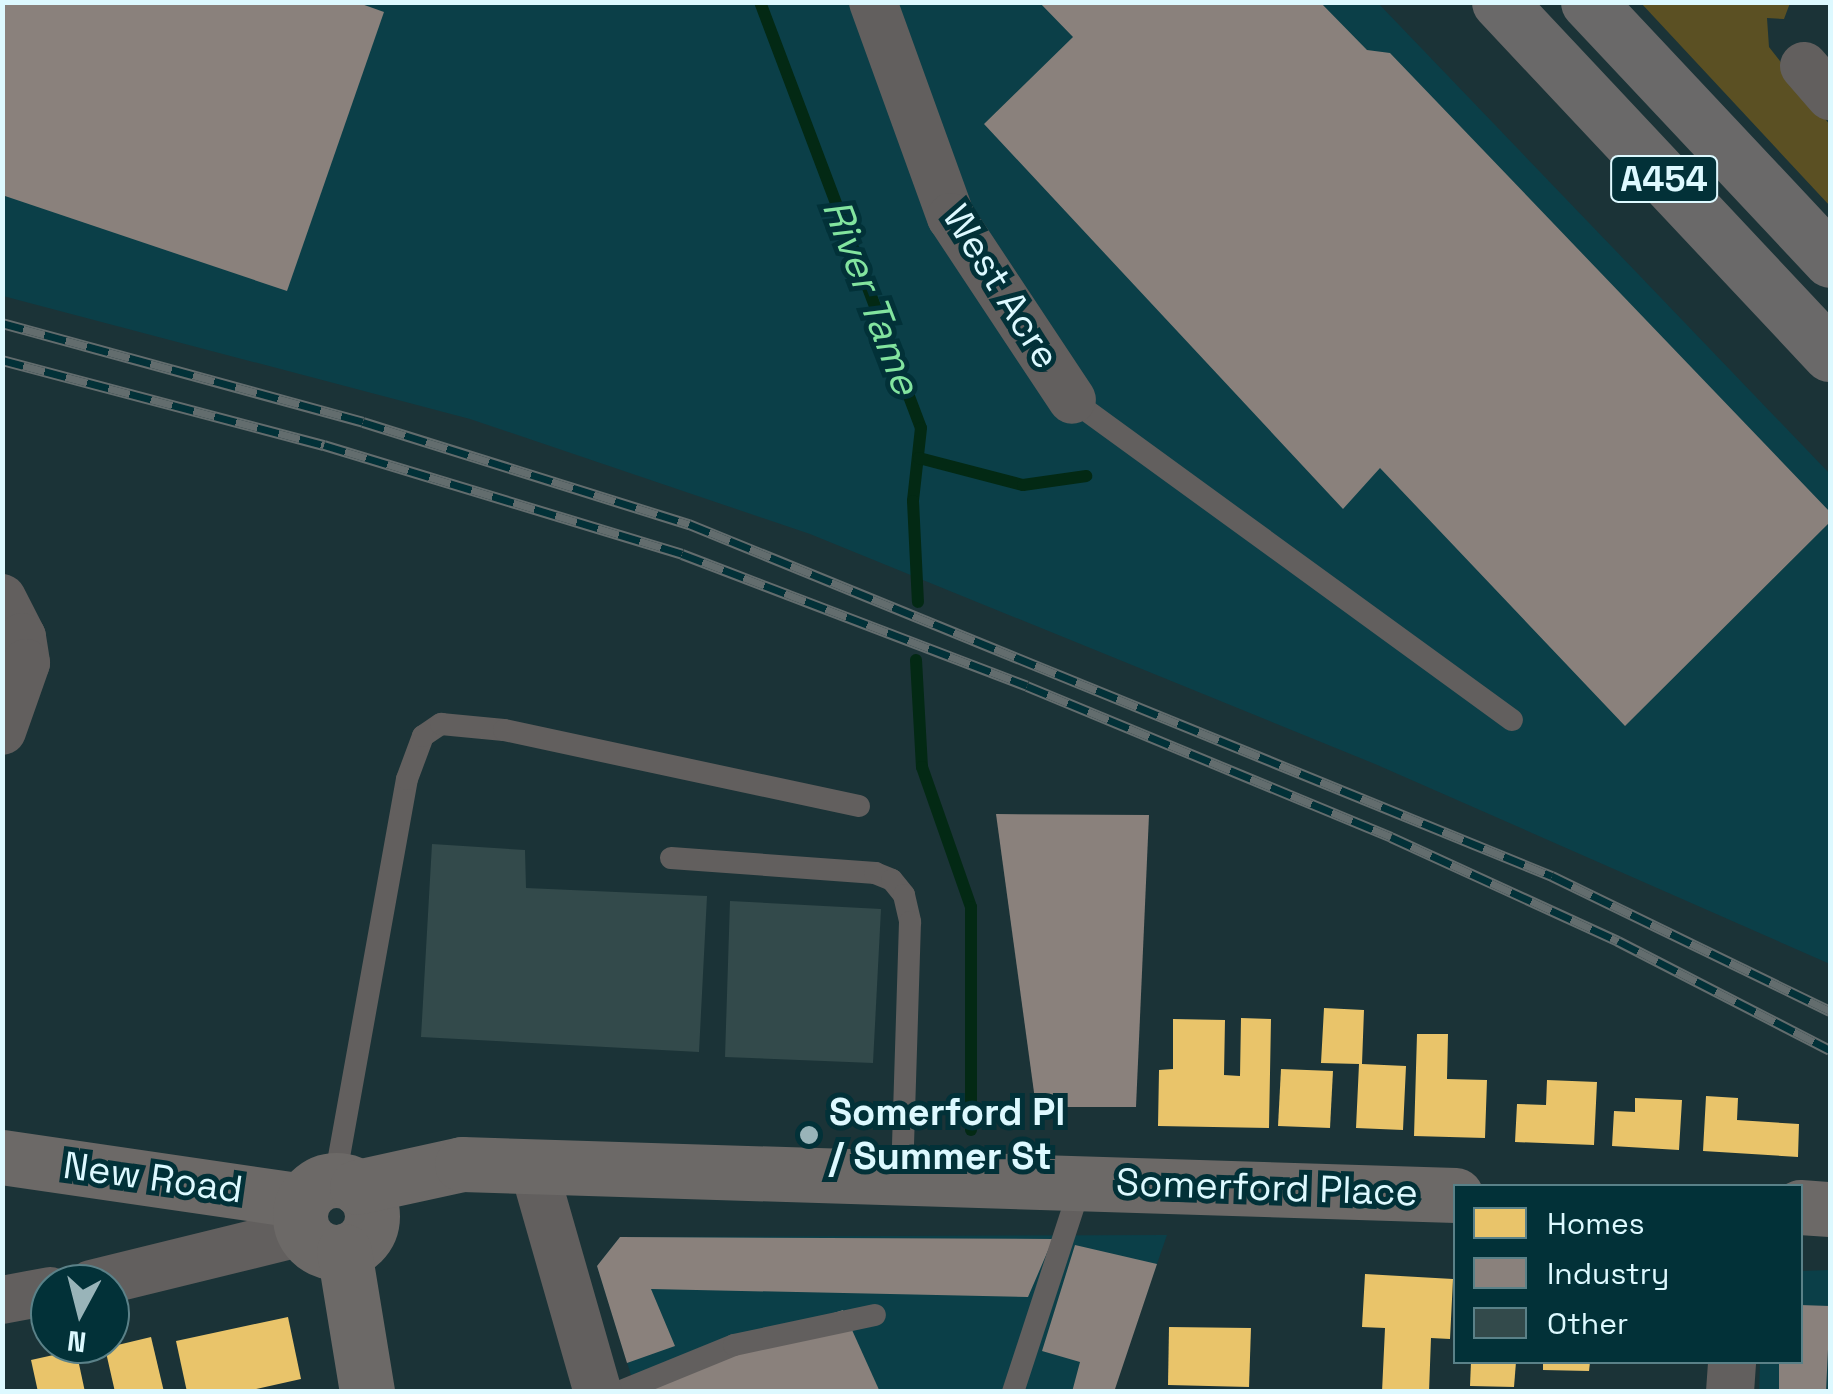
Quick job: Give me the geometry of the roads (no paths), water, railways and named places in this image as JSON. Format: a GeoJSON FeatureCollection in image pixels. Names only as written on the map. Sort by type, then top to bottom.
{"type":"FeatureCollection","features":[{"type":"Feature","properties":{"kind":"highway","name":"A454"},"geometry":{"type":"LineString","coordinates":[[1499,2],[1830,354]]}},
{"type":"Feature","properties":{"kind":"highway","name":"A454"},"geometry":{"type":"LineString","coordinates":[[1588,2],[1830,260]]}},
{"type":"Feature","properties":{"kind":"main road","name":"New Road"},"geometry":{"type":"LineString","coordinates":[[2,1157],[336,1212]]}},
{"type":"Feature","properties":{"kind":"main road"},"geometry":{"type":"LineString","coordinates":[[367,1392],[336,1212],[470,1185],[506,1168]]}},
{"type":"Feature","properties":{"kind":"main road","name":"Somerford Place"},"geometry":{"type":"LineString","coordinates":[[506,1168],[1082,1181],[1453,1195]]}},
{"type":"Feature","properties":{"kind":"main road"},"geometry":{"type":"LineString","coordinates":[[1803,1208],[1830,1209]]}},
{"type":"Feature","properties":{"kind":"street","name":"West Acre"},"geometry":{"type":"LineString","coordinates":[[872,2],[951,216],[1072,400]]}},
{"type":"Feature","properties":{"kind":"street"},"geometry":{"type":"LineString","coordinates":[[2,598],[22,637],[26,664],[2,730]]}},
{"type":"Feature","properties":{"kind":"street"},"geometry":{"type":"LineString","coordinates":[[506,1168],[598,1392]]}},
{"type":"Feature","properties":{"kind":"street"},"geometry":{"type":"LineString","coordinates":[[130,1273],[336,1212]]}},
{"type":"Feature","properties":{"kind":"street"},"geometry":{"type":"LineString","coordinates":[[2,1300],[30,1295]]}},
{"type":"Feature","properties":{"kind":"street"},"geometry":{"type":"LineString","coordinates":[[1730,1392],[1732,1364]]}},
{"type":"Feature","properties":{"kind":"lane"},"geometry":{"type":"LineString","coordinates":[[1072,400],[1512,720]]}},
{"type":"Feature","properties":{"kind":"lane"},"geometry":{"type":"LineString","coordinates":[[336,1212],[408,779],[432,730],[440,724],[504,730],[859,806]]}},
{"type":"Feature","properties":{"kind":"lane"},"geometry":{"type":"LineString","coordinates":[[671,858],[875,873],[892,880],[904,896],[910,922],[902,1178]]}},
{"type":"Feature","properties":{"kind":"lane"},"geometry":{"type":"LineString","coordinates":[[1013,1392],[1082,1181]]}},
{"type":"Feature","properties":{"kind":"lane"},"geometry":{"type":"LineString","coordinates":[[619,1392],[734,1345],[875,1315]]}},
{"type":"Feature","properties":{"kind":"waterway","name":"River Tame"},"geometry":{"type":"LineString","coordinates":[[760,2],[921,428],[913,501],[918,602]]}},
{"type":"Feature","properties":{"kind":"waterway"},"geometry":{"type":"LineString","coordinates":[[919,458],[1023,485],[1086,476]]}},
{"type":"Feature","properties":{"kind":"waterway","name":"River Tame"},"geometry":{"type":"LineString","coordinates":[[916,660],[922,767],[971,907],[971,1130]]}},
{"type":"Feature","properties":{"kind":"railway"},"geometry":{"type":"LineString","coordinates":[[2,323],[363,422],[689,524],[1552,876],[1830,1011]]}},
{"type":"Feature","properties":{"kind":"railway"},"geometry":{"type":"LineString","coordinates":[[2,360],[324,445],[682,554],[1027,686],[1391,837],[1618,941],[1830,1050]]}},
{"type":"Feature","properties":{"kind":"place","name":"Somerford Pl / Summer St"},"geometry":{"type":"Point","coordinates":[809,1135]}}]}
